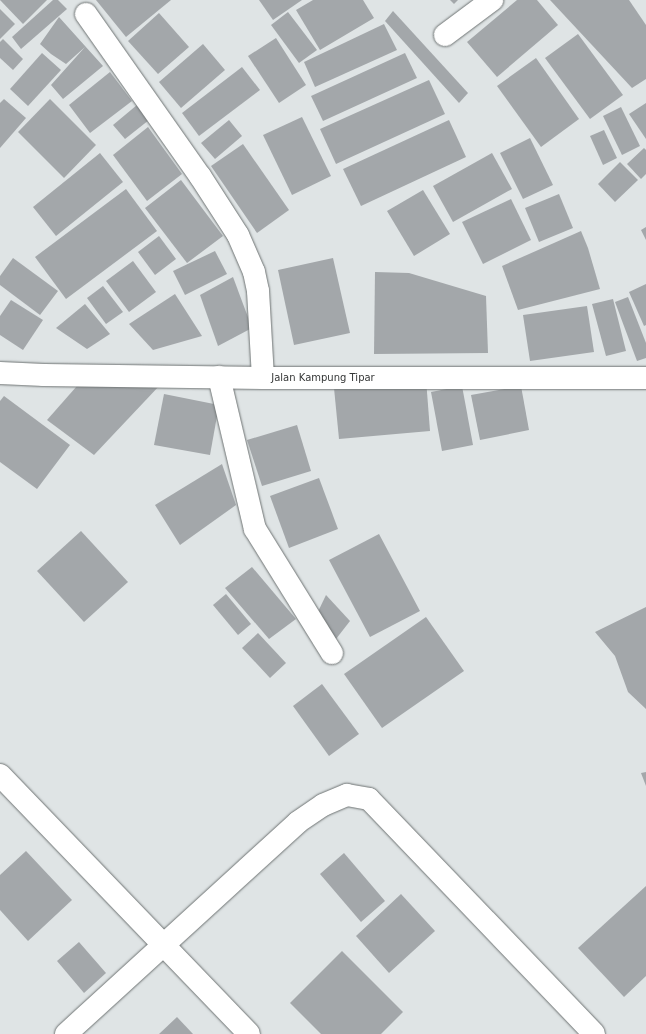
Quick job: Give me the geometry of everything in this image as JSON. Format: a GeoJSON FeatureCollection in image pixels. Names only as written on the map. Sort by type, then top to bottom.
{"type":"FeatureCollection","features":[{"type":"Feature","properties":{"kind":"street"},"geometry":{"type":"LineString","coordinates":[[445,35],[492,0]]}},
{"type":"Feature","properties":{"kind":"street"},"geometry":{"type":"LineString","coordinates":[[86,14],[200,176],[238,235],[254,272],[258,291],[263,378]]}},
{"type":"Feature","properties":{"kind":"street","name":"Jalan Kampung Tipar"},"geometry":{"type":"LineString","coordinates":[[0,372],[44,375],[263,378],[646,378]]}},
{"type":"Feature","properties":{"kind":"street"},"geometry":{"type":"LineString","coordinates":[[219,377],[255,529],[332,653]]}},
{"type":"Feature","properties":{"kind":"street"},"geometry":{"type":"LineString","coordinates":[[0,775],[249,1034]]}},
{"type":"Feature","properties":{"kind":"street"},"geometry":{"type":"LineString","coordinates":[[66,1034],[298,822],[323,806],[347,795],[369,799],[594,1034]]}},
{"type":"Feature","properties":{"kind":"building"},"geometry":{"type":"Polygon","coordinates":[[[0,0],[47,0],[23,24],[0,0]]]}},
{"type":"Feature","properties":{"kind":"building"},"geometry":{"type":"Polygon","coordinates":[[[53,0],[58,0],[67,9],[21,49],[12,37],[53,0]]]}},
{"type":"Feature","properties":{"kind":"building"},"geometry":{"type":"Polygon","coordinates":[[[96,0],[171,0],[126,37],[96,0]]]}},
{"type":"Feature","properties":{"kind":"building"},"geometry":{"type":"Polygon","coordinates":[[[259,0],[302,0],[273,20],[259,0]]]}},
{"type":"Feature","properties":{"kind":"building"},"geometry":{"type":"Polygon","coordinates":[[[313,0],[363,0],[374,18],[320,50],[296,10],[313,0]]]}},
{"type":"Feature","properties":{"kind":"building"},"geometry":{"type":"Polygon","coordinates":[[[450,0],[458,0],[454,4],[450,0]]]}},
{"type":"Feature","properties":{"kind":"building"},"geometry":{"type":"Polygon","coordinates":[[[517,0],[537,0],[558,25],[497,77],[467,42],[517,0]]]}},
{"type":"Feature","properties":{"kind":"building"},"geometry":{"type":"Polygon","coordinates":[[[550,0],[629,0],[646,25],[646,79],[632,88],[550,0]]]}},
{"type":"Feature","properties":{"kind":"building"},"geometry":{"type":"Polygon","coordinates":[[[0,9],[15,24],[0,39],[0,9]]]}},
{"type":"Feature","properties":{"kind":"building"},"geometry":{"type":"Polygon","coordinates":[[[393,11],[468,93],[459,103],[385,21],[393,11]]]}},
{"type":"Feature","properties":{"kind":"building"},"geometry":{"type":"Polygon","coordinates":[[[288,12],[317,50],[299,63],[271,25],[288,12]]]}},
{"type":"Feature","properties":{"kind":"building"},"geometry":{"type":"Polygon","coordinates":[[[159,13],[189,47],[158,74],[128,41],[159,13]]]}},
{"type":"Feature","properties":{"kind":"building"},"geometry":{"type":"Polygon","coordinates":[[[59,17],[103,66],[63,99],[51,85],[85,47],[66,64],[51,54],[40,44],[59,17]]]}},
{"type":"Feature","properties":{"kind":"building"},"geometry":{"type":"Polygon","coordinates":[[[384,24],[397,50],[315,87],[304,62],[384,24]]]}},
{"type":"Feature","properties":{"kind":"building"},"geometry":{"type":"Polygon","coordinates":[[[578,34],[623,95],[590,119],[545,58],[578,34]]]}},
{"type":"Feature","properties":{"kind":"building"},"geometry":{"type":"Polygon","coordinates":[[[276,38],[306,85],[279,103],[248,56],[276,38]]]}},
{"type":"Feature","properties":{"kind":"building"},"geometry":{"type":"Polygon","coordinates":[[[3,39],[23,59],[13,70],[0,58],[0,42],[3,39]]]}},
{"type":"Feature","properties":{"kind":"building"},"geometry":{"type":"Polygon","coordinates":[[[203,44],[225,70],[181,108],[159,82],[203,44]]]}},
{"type":"Feature","properties":{"kind":"building"},"geometry":{"type":"Polygon","coordinates":[[[42,53],[61,70],[28,106],[10,89],[42,53]]]}},
{"type":"Feature","properties":{"kind":"building"},"geometry":{"type":"Polygon","coordinates":[[[405,53],[417,78],[323,121],[311,96],[405,53]]]}},
{"type":"Feature","properties":{"kind":"building"},"geometry":{"type":"Polygon","coordinates":[[[536,58],[579,119],[541,147],[497,86],[536,58]]]}},
{"type":"Feature","properties":{"kind":"building"},"geometry":{"type":"Polygon","coordinates":[[[242,67],[260,90],[199,136],[182,113],[242,67]]]}},
{"type":"Feature","properties":{"kind":"building"},"geometry":{"type":"Polygon","coordinates":[[[110,72],[132,101],[90,133],[69,105],[110,72]]]}},
{"type":"Feature","properties":{"kind":"building"},"geometry":{"type":"Polygon","coordinates":[[[429,80],[445,114],[336,164],[320,129],[429,80]]]}},
{"type":"Feature","properties":{"kind":"building"},"geometry":{"type":"Polygon","coordinates":[[[4,99],[26,118],[0,148],[0,103],[4,99]]]}},
{"type":"Feature","properties":{"kind":"building"},"geometry":{"type":"Polygon","coordinates":[[[50,99],[96,145],[64,178],[18,132],[50,99]]]}},
{"type":"Feature","properties":{"kind":"building"},"geometry":{"type":"Polygon","coordinates":[[[646,103],[646,139],[629,114],[646,103]]]}},
{"type":"Feature","properties":{"kind":"building"},"geometry":{"type":"Polygon","coordinates":[[[137,105],[149,120],[125,139],[113,125],[137,105]]]}},
{"type":"Feature","properties":{"kind":"building"},"geometry":{"type":"Polygon","coordinates":[[[621,107],[640,146],[622,155],[603,116],[621,107]]]}},
{"type":"Feature","properties":{"kind":"building"},"geometry":{"type":"Polygon","coordinates":[[[302,117],[331,176],[292,195],[263,135],[302,117]]]}},
{"type":"Feature","properties":{"kind":"building"},"geometry":{"type":"Polygon","coordinates":[[[229,120],[242,136],[215,159],[201,143],[229,120]]]}},
{"type":"Feature","properties":{"kind":"building"},"geometry":{"type":"Polygon","coordinates":[[[449,120],[466,157],[361,206],[343,169],[449,120]]]}},
{"type":"Feature","properties":{"kind":"building"},"geometry":{"type":"Polygon","coordinates":[[[148,127],[182,174],[147,201],[113,155],[148,127]]]}},
{"type":"Feature","properties":{"kind":"building"},"geometry":{"type":"Polygon","coordinates":[[[604,130],[617,158],[603,165],[590,136],[604,130]]]}},
{"type":"Feature","properties":{"kind":"building"},"geometry":{"type":"Polygon","coordinates":[[[530,138],[553,185],[523,199],[500,153],[530,138]]]}},
{"type":"Feature","properties":{"kind":"building"},"geometry":{"type":"Polygon","coordinates":[[[243,144],[289,210],[257,233],[211,166],[243,144]]]}},
{"type":"Feature","properties":{"kind":"building"},"geometry":{"type":"Polygon","coordinates":[[[644,148],[646,150],[646,174],[641,179],[627,164],[644,148]]]}},
{"type":"Feature","properties":{"kind":"building"},"geometry":{"type":"Polygon","coordinates":[[[100,153],[123,182],[56,236],[33,207],[100,153]]]}},
{"type":"Feature","properties":{"kind":"building"},"geometry":{"type":"Polygon","coordinates":[[[492,153],[512,189],[453,222],[433,186],[492,153]]]}},
{"type":"Feature","properties":{"kind":"building"},"geometry":{"type":"Polygon","coordinates":[[[620,162],[638,180],[615,202],[598,184],[620,162]]]}},
{"type":"Feature","properties":{"kind":"building"},"geometry":{"type":"Polygon","coordinates":[[[181,180],[223,236],[187,263],[145,208],[181,180]]]}},
{"type":"Feature","properties":{"kind":"building"},"geometry":{"type":"Polygon","coordinates":[[[126,189],[157,231],[66,299],[35,257],[126,189]]]}},
{"type":"Feature","properties":{"kind":"building"},"geometry":{"type":"Polygon","coordinates":[[[423,190],[450,234],[414,256],[387,211],[423,190]]]}},
{"type":"Feature","properties":{"kind":"building"},"geometry":{"type":"Polygon","coordinates":[[[559,194],[573,228],[539,242],[525,208],[559,194]]]}},
{"type":"Feature","properties":{"kind":"building"},"geometry":{"type":"Polygon","coordinates":[[[511,199],[531,240],[483,264],[462,222],[511,199]]]}},
{"type":"Feature","properties":{"kind":"building"},"geometry":{"type":"Polygon","coordinates":[[[646,227],[646,240],[641,230],[646,227]]]}},
{"type":"Feature","properties":{"kind":"building"},"geometry":{"type":"Polygon","coordinates":[[[581,231],[588,248],[600,289],[518,310],[502,266],[581,231]]]}},
{"type":"Feature","properties":{"kind":"building"},"geometry":{"type":"Polygon","coordinates":[[[159,236],[176,259],[155,275],[138,252],[159,236]]]}},
{"type":"Feature","properties":{"kind":"building"},"geometry":{"type":"Polygon","coordinates":[[[215,251],[227,274],[185,295],[173,271],[215,251]]]}},
{"type":"Feature","properties":{"kind":"building"},"geometry":{"type":"Polygon","coordinates":[[[13,258],[58,291],[40,315],[0,285],[0,276],[13,258]]]}},
{"type":"Feature","properties":{"kind":"building"},"geometry":{"type":"Polygon","coordinates":[[[333,258],[350,333],[294,345],[278,270],[333,258]]]}},
{"type":"Feature","properties":{"kind":"building"},"geometry":{"type":"Polygon","coordinates":[[[133,261],[156,292],[129,312],[106,281],[133,261]]]}},
{"type":"Feature","properties":{"kind":"building"},"geometry":{"type":"Polygon","coordinates":[[[375,272],[409,273],[486,296],[488,353],[374,354],[375,272]]]}},
{"type":"Feature","properties":{"kind":"building"},"geometry":{"type":"Polygon","coordinates":[[[233,277],[252,328],[218,346],[200,295],[233,277]]]}},
{"type":"Feature","properties":{"kind":"building"},"geometry":{"type":"Polygon","coordinates":[[[646,284],[646,325],[644,326],[629,292],[646,284]]]}},
{"type":"Feature","properties":{"kind":"building"},"geometry":{"type":"Polygon","coordinates":[[[103,286],[123,312],[106,324],[87,298],[103,286]]]}},
{"type":"Feature","properties":{"kind":"building"},"geometry":{"type":"Polygon","coordinates":[[[175,294],[202,336],[153,350],[129,324],[175,294]]]}},
{"type":"Feature","properties":{"kind":"building"},"geometry":{"type":"Polygon","coordinates":[[[628,297],[646,343],[646,358],[637,361],[615,302],[628,297]]]}},
{"type":"Feature","properties":{"kind":"building"},"geometry":{"type":"Polygon","coordinates":[[[613,299],[626,351],[606,356],[592,304],[613,299]]]}},
{"type":"Feature","properties":{"kind":"building"},"geometry":{"type":"Polygon","coordinates":[[[11,300],[43,320],[23,350],[0,335],[0,316],[11,300]]]}},
{"type":"Feature","properties":{"kind":"building"},"geometry":{"type":"Polygon","coordinates":[[[85,304],[110,334],[87,349],[56,328],[85,304]]]}},
{"type":"Feature","properties":{"kind":"building"},"geometry":{"type":"Polygon","coordinates":[[[587,306],[594,352],[530,361],[523,315],[587,306]]]}},
{"type":"Feature","properties":{"kind":"building"},"geometry":{"type":"Polygon","coordinates":[[[84,378],[161,384],[94,455],[47,420],[84,378]]]}},
{"type":"Feature","properties":{"kind":"building"},"geometry":{"type":"Polygon","coordinates":[[[426,379],[430,431],[339,439],[334,388],[426,379]]]}},
{"type":"Feature","properties":{"kind":"building"},"geometry":{"type":"Polygon","coordinates":[[[462,386],[473,445],[442,451],[431,392],[462,386]]]}},
{"type":"Feature","properties":{"kind":"building"},"geometry":{"type":"Polygon","coordinates":[[[521,386],[529,430],[480,440],[471,395],[521,386]]]}},
{"type":"Feature","properties":{"kind":"building"},"geometry":{"type":"Polygon","coordinates":[[[164,394],[219,405],[210,455],[154,445],[164,394]]]}},
{"type":"Feature","properties":{"kind":"building"},"geometry":{"type":"Polygon","coordinates":[[[4,396],[70,445],[37,489],[0,462],[0,401],[4,396]]]}},
{"type":"Feature","properties":{"kind":"building"},"geometry":{"type":"Polygon","coordinates":[[[297,425],[311,471],[262,486],[247,440],[297,425]]]}},
{"type":"Feature","properties":{"kind":"building"},"geometry":{"type":"Polygon","coordinates":[[[222,464],[236,505],[180,545],[155,505],[222,464]]]}},
{"type":"Feature","properties":{"kind":"building"},"geometry":{"type":"Polygon","coordinates":[[[319,478],[338,529],[289,548],[270,496],[319,478]]]}},
{"type":"Feature","properties":{"kind":"building"},"geometry":{"type":"Polygon","coordinates":[[[81,531],[128,582],[84,622],[37,571],[81,531]]]}},
{"type":"Feature","properties":{"kind":"building"},"geometry":{"type":"Polygon","coordinates":[[[379,534],[420,611],[370,637],[329,560],[379,534]]]}},
{"type":"Feature","properties":{"kind":"building"},"geometry":{"type":"Polygon","coordinates":[[[252,567],[296,619],[269,639],[225,588],[252,567]]]}},
{"type":"Feature","properties":{"kind":"building"},"geometry":{"type":"Polygon","coordinates":[[[226,594],[251,624],[238,635],[213,605],[226,594]]]}},
{"type":"Feature","properties":{"kind":"building"},"geometry":{"type":"Polygon","coordinates":[[[326,595],[350,621],[336,639],[315,618],[326,595]]]}},
{"type":"Feature","properties":{"kind":"building"},"geometry":{"type":"Polygon","coordinates":[[[646,607],[646,709],[628,692],[615,656],[595,632],[646,607]]]}},
{"type":"Feature","properties":{"kind":"building"},"geometry":{"type":"Polygon","coordinates":[[[426,617],[464,671],[382,728],[344,674],[426,617]]]}},
{"type":"Feature","properties":{"kind":"building"},"geometry":{"type":"Polygon","coordinates":[[[258,633],[286,663],[270,678],[242,648],[258,633]]]}},
{"type":"Feature","properties":{"kind":"building"},"geometry":{"type":"Polygon","coordinates":[[[322,684],[359,734],[329,756],[293,706],[322,684]]]}},
{"type":"Feature","properties":{"kind":"building"},"geometry":{"type":"Polygon","coordinates":[[[646,772],[646,786],[641,773],[646,772]]]}},
{"type":"Feature","properties":{"kind":"building"},"geometry":{"type":"Polygon","coordinates":[[[26,851],[72,900],[28,941],[0,910],[0,875],[26,851]]]}},
{"type":"Feature","properties":{"kind":"building"},"geometry":{"type":"Polygon","coordinates":[[[344,853],[385,901],[361,922],[320,874],[344,853]]]}},
{"type":"Feature","properties":{"kind":"building"},"geometry":{"type":"Polygon","coordinates":[[[646,886],[646,976],[624,997],[578,948],[646,886]]]}},
{"type":"Feature","properties":{"kind":"building"},"geometry":{"type":"Polygon","coordinates":[[[401,894],[435,931],[389,973],[356,936],[401,894]]]}},
{"type":"Feature","properties":{"kind":"building"},"geometry":{"type":"Polygon","coordinates":[[[79,942],[106,973],[84,993],[57,961],[79,942]]]}},
{"type":"Feature","properties":{"kind":"building"},"geometry":{"type":"Polygon","coordinates":[[[342,951],[403,1012],[381,1034],[321,1034],[290,1003],[342,951]]]}},
{"type":"Feature","properties":{"kind":"building"},"geometry":{"type":"Polygon","coordinates":[[[177,1017],[193,1034],[159,1034],[177,1017]]]}}]}
